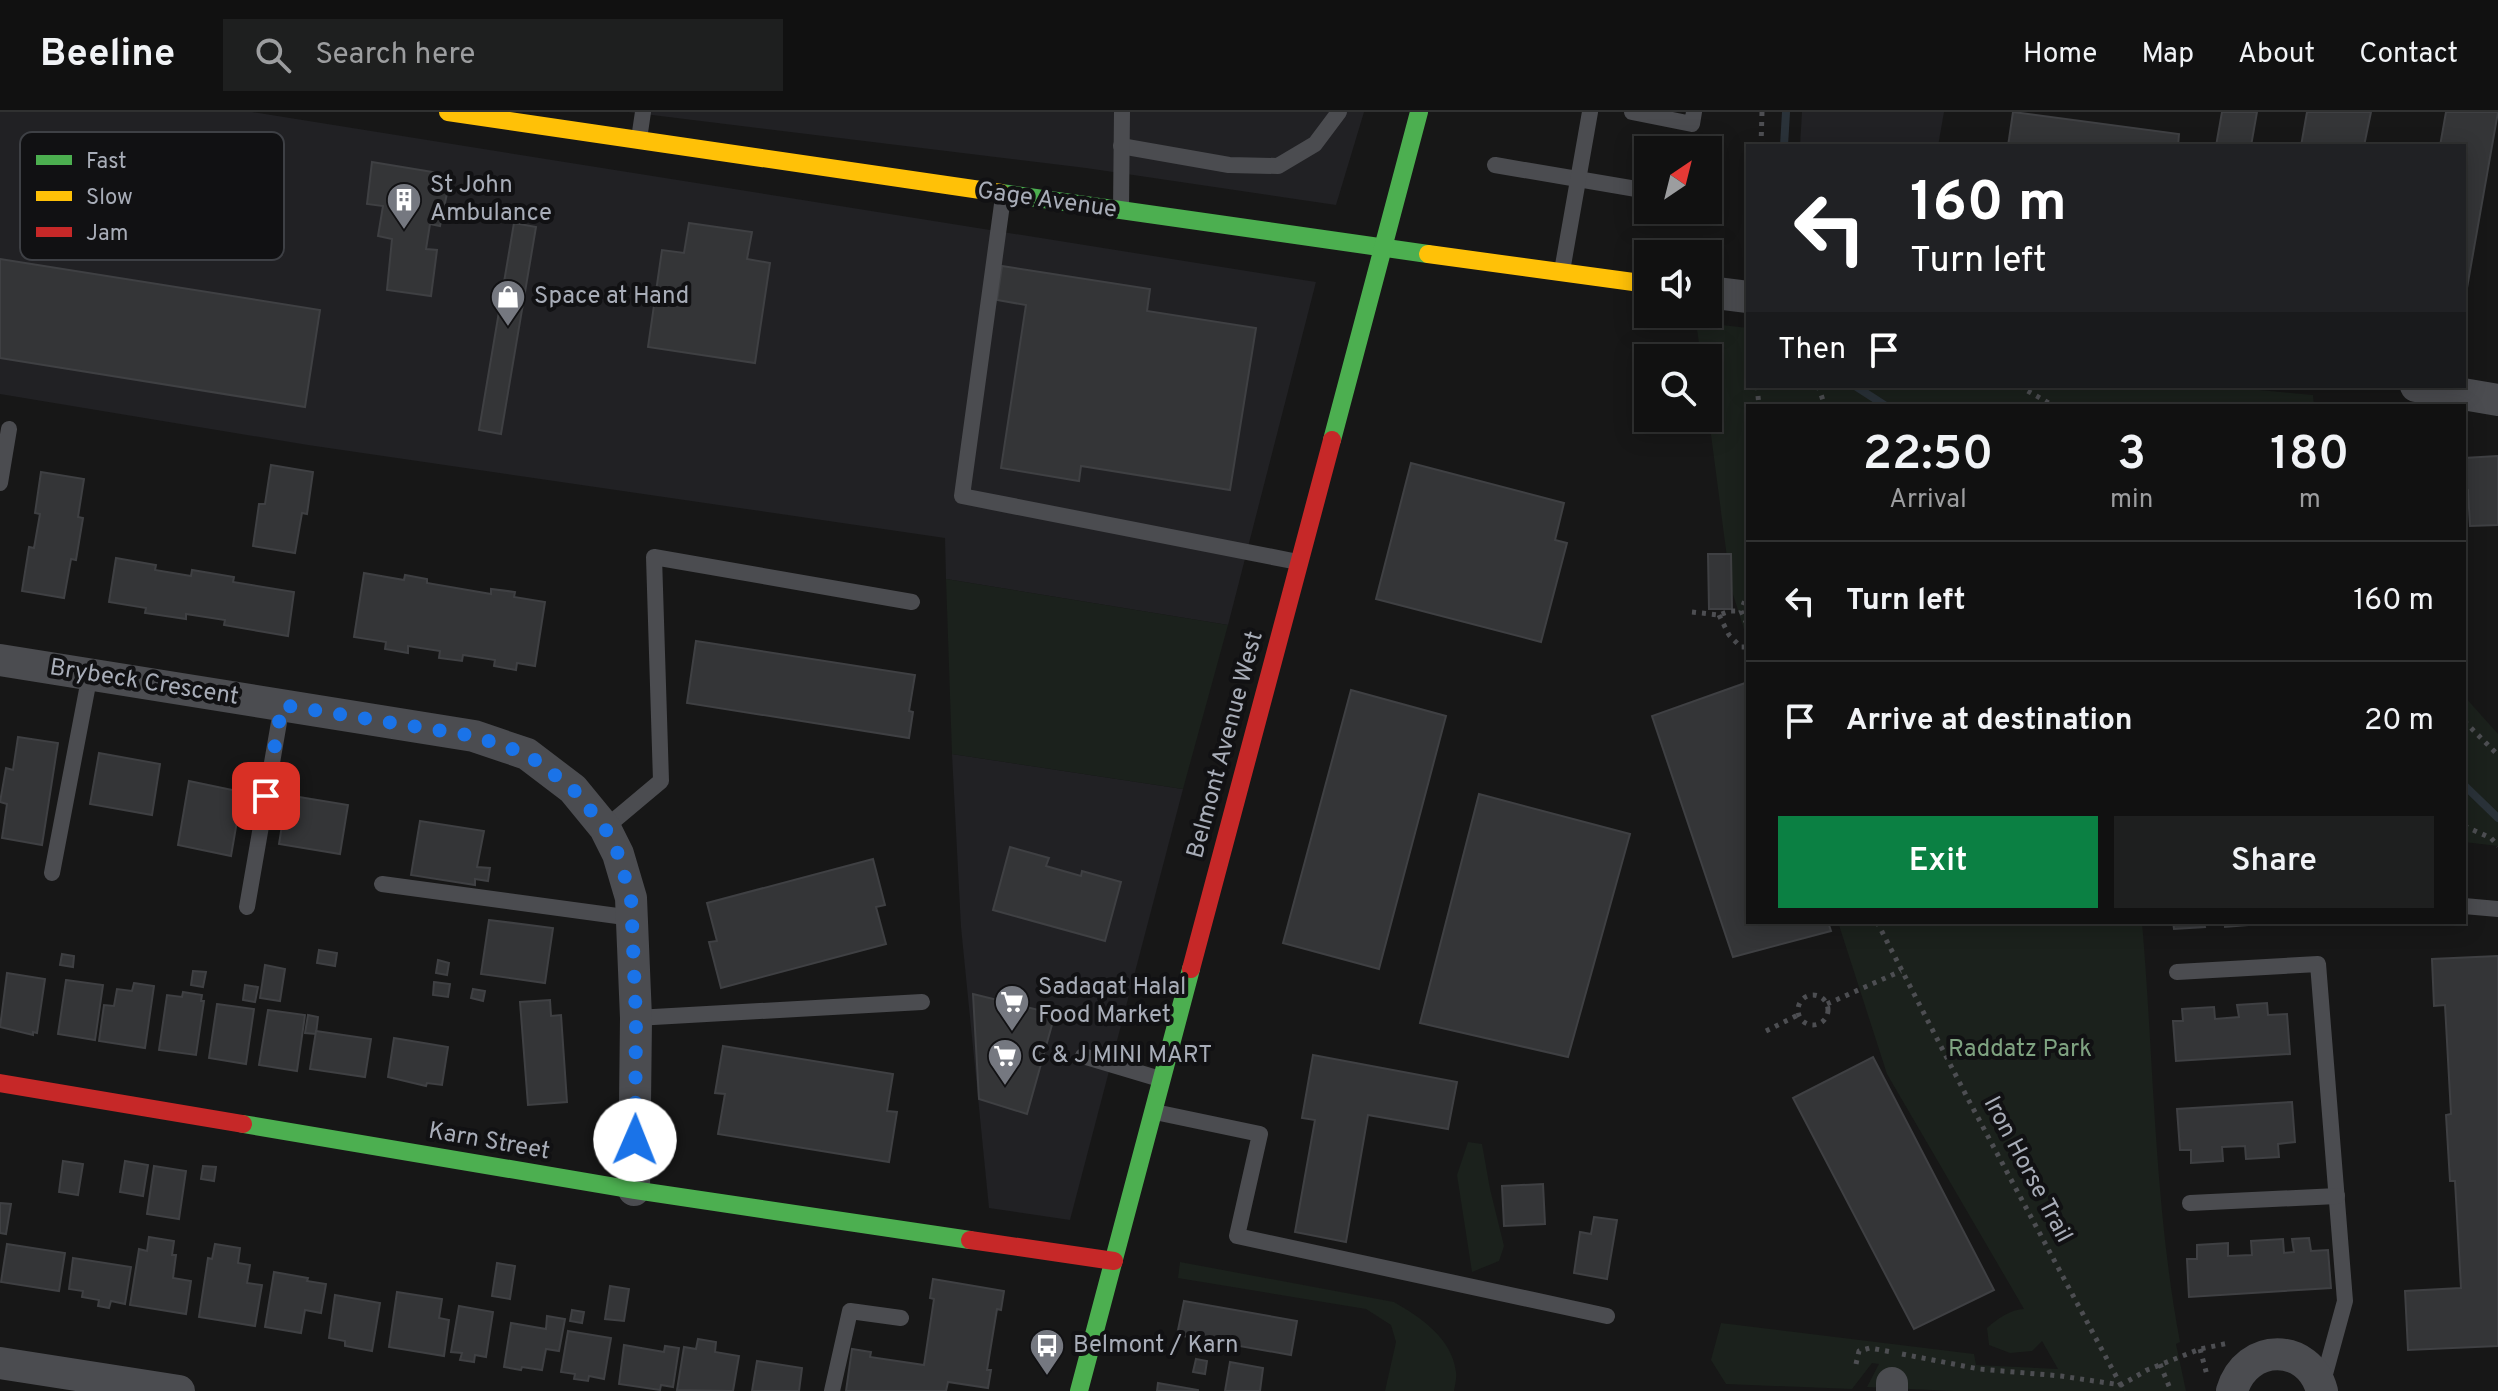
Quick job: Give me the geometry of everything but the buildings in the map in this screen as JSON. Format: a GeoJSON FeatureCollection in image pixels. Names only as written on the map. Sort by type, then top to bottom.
{"type":"FeatureCollection","features":[{"type":"Feature","properties":{"kind":"street","name":"Gage Avenue"},"geometry":{"type":"LineString","coordinates":[[448,112],[496,116],[639,141],[1383,249],[1634,282]]}},
{"type":"Feature","properties":{"kind":"street","name":"Belmont Avenue West"},"geometry":{"type":"LineString","coordinates":[[1079,1391],[1419,112]]}},
{"type":"Feature","properties":{"kind":"street"},"geometry":{"type":"LineString","coordinates":[[1722,294],[1746,297]]}},
{"type":"Feature","properties":{"kind":"street"},"geometry":{"type":"LineString","coordinates":[[2428,388],[2498,400]]}},
{"type":"Feature","properties":{"kind":"street","name":"Brybeck Crescent"},"geometry":{"type":"LineString","coordinates":[[0,660],[474,736],[527,754],[573,789],[605,828],[618,854],[631,898],[636,1018],[634,1190]]}},
{"type":"Feature","properties":{"kind":"street","name":"Karn Street"},"geometry":{"type":"LineString","coordinates":[[0,1083],[634,1190],[1114,1261]]}},
{"type":"Feature","properties":{"kind":"street"},"geometry":{"type":"LineString","coordinates":[[2221,1389],[2257,1358],[2272,1354],[2288,1355],[2303,1361],[2314,1372],[2322,1389]]}},
{"type":"Feature","properties":{"kind":"street"},"geometry":{"type":"LineString","coordinates":[[0,1363],[179,1391]]}},
{"type":"Feature","properties":{"kind":"lane"},"geometry":{"type":"LineString","coordinates":[[639,141],[643,112]]}},
{"type":"Feature","properties":{"kind":"lane"},"geometry":{"type":"LineString","coordinates":[[1121,211],[1122,112]]}},
{"type":"Feature","properties":{"kind":"lane"},"geometry":{"type":"LineString","coordinates":[[1121,146],[1229,165],[1278,166],[1315,144],[1339,112]]}},
{"type":"Feature","properties":{"kind":"lane"},"geometry":{"type":"LineString","coordinates":[[1561,272],[1590,112]]}},
{"type":"Feature","properties":{"kind":"lane"},"geometry":{"type":"LineString","coordinates":[[1632,112],[1692,124],[1694,112]]}},
{"type":"Feature","properties":{"kind":"lane"},"geometry":{"type":"LineString","coordinates":[[1495,165],[1634,189]]}},
{"type":"Feature","properties":{"kind":"lane"},"geometry":{"type":"LineString","coordinates":[[1003,194],[962,496],[1300,563]]}},
{"type":"Feature","properties":{"kind":"lane"},"geometry":{"type":"LineString","coordinates":[[0,483],[9,429]]}},
{"type":"Feature","properties":{"kind":"lane"},"geometry":{"type":"LineString","coordinates":[[605,828],[661,781],[654,557],[912,602]]}},
{"type":"Feature","properties":{"kind":"lane"},"geometry":{"type":"LineString","coordinates":[[52,873],[90,674]]}},
{"type":"Feature","properties":{"kind":"lane"},"geometry":{"type":"LineString","coordinates":[[247,907],[282,705]]}},
{"type":"Feature","properties":{"kind":"lane"},"geometry":{"type":"LineString","coordinates":[[382,884],[632,918]]}},
{"type":"Feature","properties":{"kind":"lane"},"geometry":{"type":"LineString","coordinates":[[2466,906],[2498,909]]}},
{"type":"Feature","properties":{"kind":"lane"},"geometry":{"type":"LineString","coordinates":[[2177,972],[2318,964],[2345,1301],[2322,1389]]}},
{"type":"Feature","properties":{"kind":"lane"},"geometry":{"type":"LineString","coordinates":[[636,1018],[922,1002]]}},
{"type":"Feature","properties":{"kind":"lane"},"geometry":{"type":"LineString","coordinates":[[1083,1056],[1162,1080]]}},
{"type":"Feature","properties":{"kind":"lane"},"geometry":{"type":"LineString","coordinates":[[1154,1112],[1260,1134],[1237,1236],[1607,1316]]}},
{"type":"Feature","properties":{"kind":"lane"},"geometry":{"type":"LineString","coordinates":[[2190,1203],[2337,1196]]}},
{"type":"Feature","properties":{"kind":"lane"},"geometry":{"type":"LineString","coordinates":[[832,1391],[850,1311],[901,1318]]}},
{"type":"Feature","properties":{"kind":"path"},"geometry":{"type":"LineString","coordinates":[[1761,144],[1762,112]]}},
{"type":"Feature","properties":{"kind":"path"},"geometry":{"type":"LineString","coordinates":[[2022,388],[2050,404]]}},
{"type":"Feature","properties":{"kind":"path"},"geometry":{"type":"LineString","coordinates":[[1746,597],[1741,611],[1746,622]]}},
{"type":"Feature","properties":{"kind":"path"},"geometry":{"type":"LineString","coordinates":[[1692,612],[1719,615],[1741,611]]}},
{"type":"Feature","properties":{"kind":"path"},"geometry":{"type":"LineString","coordinates":[[1719,615],[1729,635],[1741,647],[1746,647]]}},
{"type":"Feature","properties":{"kind":"path"},"geometry":{"type":"LineString","coordinates":[[2466,723],[2498,755]]}},
{"type":"Feature","properties":{"kind":"path"},"geometry":{"type":"LineString","coordinates":[[2466,827],[2491,838],[2498,846]]}},
{"type":"Feature","properties":{"kind":"path","name":"Iron Horse Trail"},"geometry":{"type":"LineString","coordinates":[[1878,924],[2122,1388]]}},
{"type":"Feature","properties":{"kind":"path"},"geometry":{"type":"LineString","coordinates":[[1827,1004],[1901,971]]}},
{"type":"Feature","properties":{"kind":"path"},"geometry":{"type":"LineString","coordinates":[[1809,995],[1819,996],[1827,1004],[1826,1018],[1819,1025],[1804,1023],[1798,1015],[1800,1000],[1809,995]]}},
{"type":"Feature","properties":{"kind":"path"},"geometry":{"type":"LineString","coordinates":[[1766,1031],[1798,1015]]}},
{"type":"Feature","properties":{"kind":"path"},"geometry":{"type":"LineString","coordinates":[[1856,1364],[1859,1351],[1870,1348],[1979,1369],[2122,1388],[2160,1364],[2200,1349],[2221,1389]]}},
{"type":"Feature","properties":{"kind":"path"},"geometry":{"type":"LineString","coordinates":[[2160,1364],[2171,1391]]}},
{"type":"Feature","properties":{"kind":"shaded area"},"geometry":{"type":"Polygon","coordinates":[[[0,112],[252,112],[1316,282],[1228,625],[946,579],[945,538],[308,445],[0,394],[0,112]]]}},
{"type":"Feature","properties":{"kind":"shaded area"},"geometry":{"type":"Polygon","coordinates":[[[628,112],[1364,112],[1336,205],[1086,168],[628,112]]]}},
{"type":"Feature","properties":{"kind":"shaded area"},"geometry":{"type":"Polygon","coordinates":[[[1802,112],[1944,112],[1938,144],[1800,144],[1802,112]]]}},
{"type":"Feature","properties":{"kind":"shaded area"},"geometry":{"type":"Polygon","coordinates":[[[952,754],[1183,789],[1070,1220],[989,1208],[961,927],[952,754]]]}},
{"type":"Feature","properties":{"kind":"green space"},"geometry":{"type":"Polygon","coordinates":[[[1722,325],[1746,328],[1746,388],[2239,388],[2313,395],[2314,404],[1746,404],[1746,636],[1731,588],[1711,432],[1722,432],[1722,344],[1699,344],[1697,328],[1722,328],[1722,325]]]}},
{"type":"Feature","properties":{"kind":"green space"},"geometry":{"type":"Polygon","coordinates":[[[946,579],[1228,625],[1183,789],[952,754],[946,579]]]}},
{"type":"Feature","properties":{"kind":"green space"},"geometry":{"type":"Polygon","coordinates":[[[2466,698],[2498,734],[2498,846],[2466,842],[2466,698]]]}},
{"type":"Feature","properties":{"kind":"green space","name":"Raddatz Park"},"geometry":{"type":"Polygon","coordinates":[[[1839,924],[2142,924],[2160,1185],[2180,1342],[2176,1344],[2186,1391],[1953,1391],[1867,1387],[1879,1364],[1872,1363],[1852,1389],[1726,1384],[1711,1360],[1721,1323],[1974,1354],[1976,1365],[2058,1369],[2042,1341],[2032,1351],[2010,1353],[1989,1345],[1987,1328],[2009,1313],[2024,1309],[1887,1074],[1839,924]]]}},
{"type":"Feature","properties":{"kind":"green space"},"geometry":{"type":"Polygon","coordinates":[[[1468,1142],[1482,1144],[1504,1246],[1499,1261],[1472,1272],[1457,1175],[1468,1142]]]}},
{"type":"Feature","properties":{"kind":"green space"},"geometry":{"type":"Polygon","coordinates":[[[1180,1262],[1394,1302],[1424,1322],[1448,1349],[1456,1372],[1454,1391],[1385,1391],[1396,1342],[1391,1325],[1366,1309],[1178,1278],[1180,1262]]]}},
{"type":"Feature","properties":{"kind":"waterway"},"geometry":{"type":"LineString","coordinates":[[1784,144],[1786,112]]}},
{"type":"Feature","properties":{"kind":"waterway"},"geometry":{"type":"LineString","coordinates":[[1858,388],[1883,404]]}},
{"type":"Feature","properties":{"kind":"waterway"},"geometry":{"type":"LineString","coordinates":[[2466,787],[2498,818]]}},
{"type":"Feature","properties":{"kind":"traffic: fast"},"geometry":{"type":"LineString","coordinates":[[1332,440],[1419,112]]}},
{"type":"Feature","properties":{"kind":"traffic: fast"},"geometry":{"type":"LineString","coordinates":[[1001,193],[1428,254]]}},
{"type":"Feature","properties":{"kind":"traffic: fast"},"geometry":{"type":"LineString","coordinates":[[1079,1391],[1191,969]]}},
{"type":"Feature","properties":{"kind":"traffic: fast"},"geometry":{"type":"LineString","coordinates":[[243,1124],[634,1190],[970,1240]]}},
{"type":"Feature","properties":{"kind":"traffic: slow"},"geometry":{"type":"LineString","coordinates":[[448,112],[1001,193]]}},
{"type":"Feature","properties":{"kind":"traffic: slow"},"geometry":{"type":"LineString","coordinates":[[1428,254],[1634,282]]}},
{"type":"Feature","properties":{"kind":"traffic: jam"},"geometry":{"type":"LineString","coordinates":[[1191,969],[1332,440]]}},
{"type":"Feature","properties":{"kind":"traffic: jam"},"geometry":{"type":"LineString","coordinates":[[0,1083],[243,1124]]}},
{"type":"Feature","properties":{"kind":"traffic: jam"},"geometry":{"type":"LineString","coordinates":[[970,1240],[1114,1261]]}},
{"type":"Feature","properties":{"kind":"place","name":"St John Ambulance"},"geometry":{"type":"Point","coordinates":[404,231]}},
{"type":"Feature","properties":{"kind":"place","name":"Space at Hand"},"geometry":{"type":"Point","coordinates":[508,328]}},
{"type":"Feature","properties":{"kind":"place","name":"Sadaqat Halal Food Market"},"geometry":{"type":"Point","coordinates":[1012,1033]}},
{"type":"Feature","properties":{"kind":"place","name":"C & J MINI MART"},"geometry":{"type":"Point","coordinates":[1005,1087]}},
{"type":"Feature","properties":{"kind":"place","name":"Belmont / Karn"},"geometry":{"type":"Point","coordinates":[1047,1377]}},
{"type":"Feature","properties":{"kind":"route"},"geometry":{"type":"LineString","coordinates":[[266,796],[282,705],[474,736],[527,754],[573,789],[605,828],[618,854],[631,898],[636,1018],[635,1140]]}}]}
